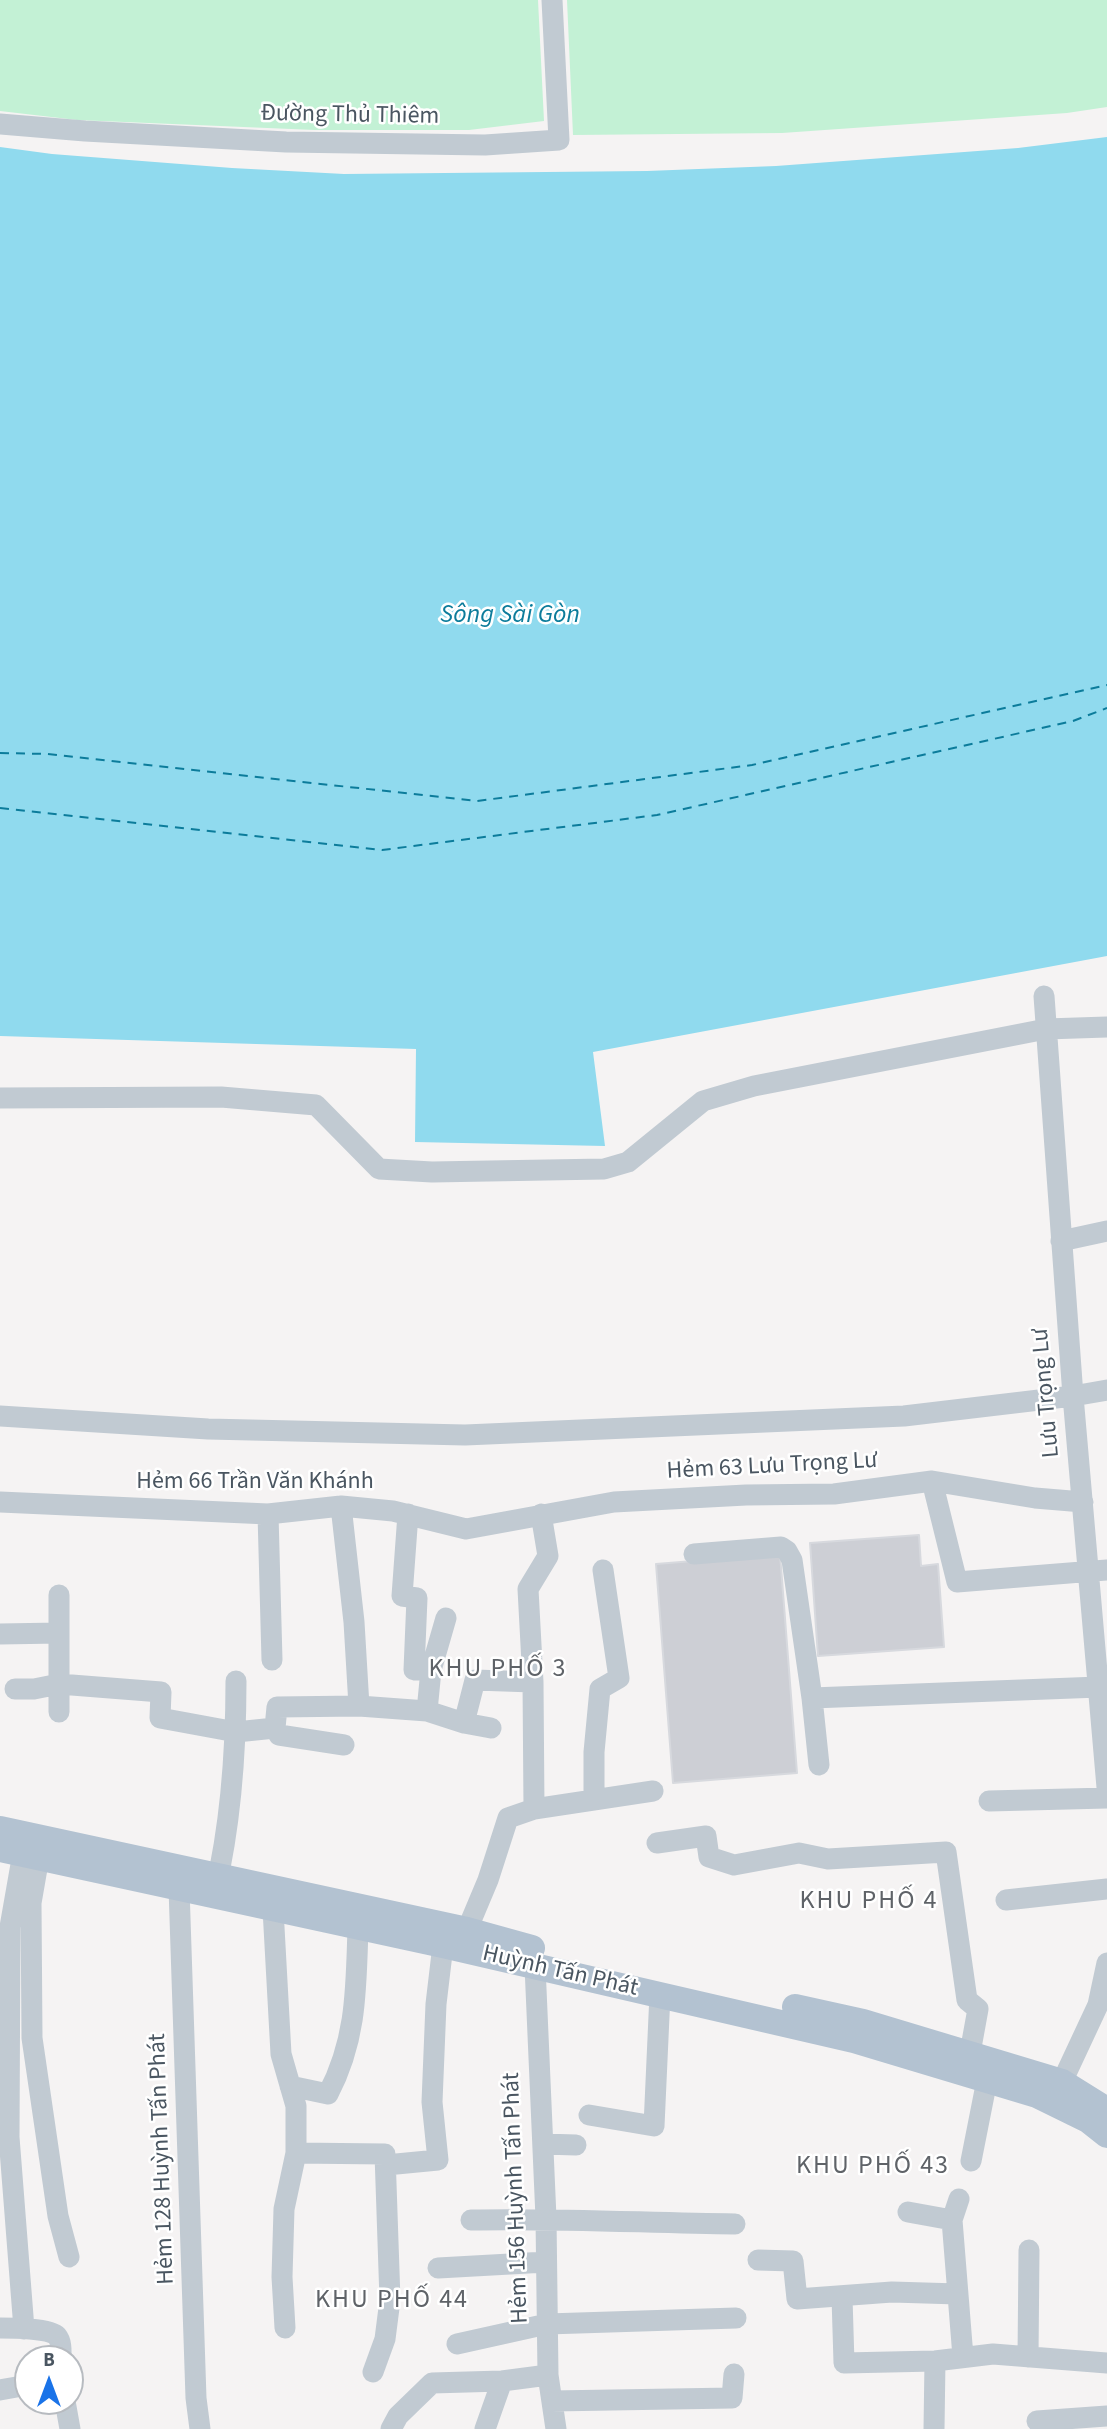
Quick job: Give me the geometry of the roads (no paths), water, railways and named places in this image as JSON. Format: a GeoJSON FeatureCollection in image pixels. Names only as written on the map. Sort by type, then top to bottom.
{"type":"FeatureCollection","features":[{"type":"Feature","properties":{"kind":"main road","name":"Huỳnh Tấn Phát"},"geometry":{"type":"LineString","coordinates":[[0,1829],[27,1847],[179,1888],[229,1889],[274,1909],[443,1945],[535,1957],[863,2022],[1107,2110]]}},
{"type":"Feature","properties":{"kind":"main road","name":"Huỳnh Tấn Phát"},"geometry":{"type":"LineString","coordinates":[[27,1847],[229,1889],[467,1930],[535,1957],[660,1994],[855,2040],[983,2064]]}},
{"type":"Feature","properties":{"kind":"main road","name":"Huỳnh Tấn Phát"},"geometry":{"type":"LineString","coordinates":[[1056,2092],[1107,2135]]}},
{"type":"Feature","properties":{"kind":"street","name":"Đường Thủ Thiêm"},"geometry":{"type":"LineString","coordinates":[[0,124],[286,142],[485,145],[559,141],[552,0]]}},
{"type":"Feature","properties":{"kind":"street","name":"Lưu Trọng Lư"},"geometry":{"type":"LineString","coordinates":[[1044,996],[1073,1396],[1083,1502],[1098,1571],[1099,1687],[1107,1787]]}},
{"type":"Feature","properties":{"kind":"street"},"geometry":{"type":"LineString","coordinates":[[0,1098],[221,1097],[316,1105],[379,1169],[432,1172],[604,1169],[628,1162],[703,1101],[716,1097],[766,1083],[1046,1028],[1107,1027]]}},
{"type":"Feature","properties":{"kind":"street"},"geometry":{"type":"LineString","coordinates":[[1061,1241],[1107,1231]]}},
{"type":"Feature","properties":{"kind":"street"},"geometry":{"type":"LineString","coordinates":[[0,1416],[208,1429],[478,1435],[904,1416],[1107,1390]]}},
{"type":"Feature","properties":{"kind":"street"},"geometry":{"type":"LineString","coordinates":[[932,1481],[957,1581],[1098,1571]]}},
{"type":"Feature","properties":{"kind":"street","name":"Hẻm 63 Lưu Trọng Lư"},"geometry":{"type":"LineString","coordinates":[[466,1529],[614,1502],[746,1495],[834,1494],[932,1481],[1035,1498],[1083,1502]]}},
{"type":"Feature","properties":{"kind":"street","name":"Hẻm 66 Trần Văn Khánh"},"geometry":{"type":"LineString","coordinates":[[0,1502],[268,1514],[341,1507],[393,1511],[466,1529]]}},
{"type":"Feature","properties":{"kind":"street"},"geometry":{"type":"LineString","coordinates":[[341,1507],[354,1622],[359,1706]]}},
{"type":"Feature","properties":{"kind":"street"},"geometry":{"type":"LineString","coordinates":[[268,1514],[272,1660]]}},
{"type":"Feature","properties":{"kind":"street"},"geometry":{"type":"LineString","coordinates":[[408,1514],[402,1595],[417,1598],[414,1670],[431,1670]]}},
{"type":"Feature","properties":{"kind":"street"},"geometry":{"type":"LineString","coordinates":[[534,1808],[533,1682],[528,1589],[548,1556],[541,1514]]}},
{"type":"Feature","properties":{"kind":"street"},"geometry":{"type":"LineString","coordinates":[[694,1554],[782,1547],[787,1551],[792,1560],[819,1765]]}},
{"type":"Feature","properties":{"kind":"street"},"geometry":{"type":"LineString","coordinates":[[594,1800],[594,1752],[600,1689],[619,1678],[603,1570]]}},
{"type":"Feature","properties":{"kind":"street"},"geometry":{"type":"LineString","coordinates":[[59,1595],[60,1712]]}},
{"type":"Feature","properties":{"kind":"street"},"geometry":{"type":"LineString","coordinates":[[427,1711],[431,1670],[446,1618]]}},
{"type":"Feature","properties":{"kind":"street"},"geometry":{"type":"LineString","coordinates":[[0,1634],[59,1633]]}},
{"type":"Feature","properties":{"kind":"street"},"geometry":{"type":"LineString","coordinates":[[464,1723],[475,1680],[533,1682]]}},
{"type":"Feature","properties":{"kind":"street"},"geometry":{"type":"LineString","coordinates":[[229,1889],[236,1681]]}},
{"type":"Feature","properties":{"kind":"street"},"geometry":{"type":"LineString","coordinates":[[15,1689],[34,1689],[59,1684],[161,1692],[160,1718],[236,1732],[275,1728]]}},
{"type":"Feature","properties":{"kind":"street"},"geometry":{"type":"LineString","coordinates":[[812,1698],[1099,1687]]}},
{"type":"Feature","properties":{"kind":"street"},"geometry":{"type":"LineString","coordinates":[[344,1745],[279,1735],[275,1728],[277,1707],[359,1706],[427,1711],[491,1728]]}},
{"type":"Feature","properties":{"kind":"street"},"geometry":{"type":"LineString","coordinates":[[467,1930],[488,1880],[508,1818],[534,1808],[653,1791]]}},
{"type":"Feature","properties":{"kind":"street"},"geometry":{"type":"LineString","coordinates":[[989,1801],[1107,1798]]}},
{"type":"Feature","properties":{"kind":"street"},"geometry":{"type":"LineString","coordinates":[[657,1843],[706,1836],[709,1857],[734,1865],[799,1853],[828,1859],[946,1852],[967,2000],[978,2009],[983,2064],[971,2161]]}},
{"type":"Feature","properties":{"kind":"street"},"geometry":{"type":"LineString","coordinates":[[27,1847],[31,1903],[32,2038],[58,2216],[69,2257]]}},
{"type":"Feature","properties":{"kind":"street"},"geometry":{"type":"LineString","coordinates":[[24,2329],[9,2259],[10,1927],[27,1847]]}},
{"type":"Feature","properties":{"kind":"street","name":"Hẻm 128 Huỳnh Tấn Phát"},"geometry":{"type":"LineString","coordinates":[[179,1888],[196,2398],[200,2429]]}},
{"type":"Feature","properties":{"kind":"street"},"geometry":{"type":"LineString","coordinates":[[1006,1900],[1107,1889]]}},
{"type":"Feature","properties":{"kind":"street"},"geometry":{"type":"LineString","coordinates":[[274,1909],[281,2054],[296,2106],[296,2153],[284,2209],[282,2277],[285,2328]]}},
{"type":"Feature","properties":{"kind":"street"},"geometry":{"type":"LineString","coordinates":[[290,2086],[328,2094],[339,2074],[354,2019],[358,1927]]}},
{"type":"Feature","properties":{"kind":"street"},"geometry":{"type":"LineString","coordinates":[[386,2165],[438,2160],[432,2102],[436,2004],[443,1945]]}},
{"type":"Feature","properties":{"kind":"street","name":"Hẻm 156 Huỳnh Tấn Phát"},"geometry":{"type":"LineString","coordinates":[[535,1957],[546,2218],[548,2375],[556,2429]]}},
{"type":"Feature","properties":{"kind":"street"},"geometry":{"type":"LineString","coordinates":[[1056,2092],[1098,2005],[1106,1971]]}},
{"type":"Feature","properties":{"kind":"street"},"geometry":{"type":"LineString","coordinates":[[589,2115],[654,2126],[660,1994]]}},
{"type":"Feature","properties":{"kind":"street"},"geometry":{"type":"LineString","coordinates":[[542,2144],[576,2144]]}},
{"type":"Feature","properties":{"kind":"street"},"geometry":{"type":"LineString","coordinates":[[296,2153],[385,2154],[390,2300],[385,2339],[373,2372]]}},
{"type":"Feature","properties":{"kind":"street"},"geometry":{"type":"LineString","coordinates":[[958,2199],[952,2220],[963,2357]]}},
{"type":"Feature","properties":{"kind":"street"},"geometry":{"type":"LineString","coordinates":[[908,2212],[952,2220]]}},
{"type":"Feature","properties":{"kind":"street"},"geometry":{"type":"LineString","coordinates":[[471,2220],[546,2218],[627,2223],[735,2224]]}},
{"type":"Feature","properties":{"kind":"street"},"geometry":{"type":"LineString","coordinates":[[1028,2357],[1029,2250]]}},
{"type":"Feature","properties":{"kind":"street"},"geometry":{"type":"LineString","coordinates":[[758,2260],[793,2261],[797,2299],[892,2292],[958,2294]]}},
{"type":"Feature","properties":{"kind":"street"},"geometry":{"type":"LineString","coordinates":[[438,2268],[546,2262]]}},
{"type":"Feature","properties":{"kind":"street"},"geometry":{"type":"LineString","coordinates":[[842,2297],[844,2363],[935,2361],[993,2354],[1107,2363]]}},
{"type":"Feature","properties":{"kind":"street"},"geometry":{"type":"LineString","coordinates":[[457,2344],[548,2324],[736,2318]]}},
{"type":"Feature","properties":{"kind":"street"},"geometry":{"type":"LineString","coordinates":[[0,2328],[48,2332],[57,2336],[59,2345]]}},
{"type":"Feature","properties":{"kind":"street"},"geometry":{"type":"LineString","coordinates":[[934,2429],[935,2361]]}},
{"type":"Feature","properties":{"kind":"street"},"geometry":{"type":"LineString","coordinates":[[552,2401],[732,2398],[734,2374]]}},
{"type":"Feature","properties":{"kind":"street"},"geometry":{"type":"LineString","coordinates":[[391,2429],[398,2416],[432,2383],[502,2381],[548,2375]]}},
{"type":"Feature","properties":{"kind":"street"},"geometry":{"type":"LineString","coordinates":[[485,2429],[502,2381]]}},
{"type":"Feature","properties":{"kind":"street"},"geometry":{"type":"LineString","coordinates":[[1037,2421],[1107,2416]]}},
{"type":"Feature","properties":{"kind":"water","name":"Sông Sài Gòn"},"geometry":{"type":"Polygon","coordinates":[[[1107,137],[1107,956],[593,1052],[605,1146],[415,1142],[416,1049],[0,1036],[0,147],[52,154],[344,174],[647,171],[776,166],[1018,148],[1107,137]]]}},
{"type":"Feature","properties":{"kind":"district","name":"KHU PHỐ 3"},"geometry":{"type":"Point","coordinates":[498,1670]}},
{"type":"Feature","properties":{"kind":"district","name":"KHU PHỐ 4"},"geometry":{"type":"Point","coordinates":[869,1902]}},
{"type":"Feature","properties":{"kind":"district","name":"KHU PHỐ 43"},"geometry":{"type":"Point","coordinates":[873,2167]}},
{"type":"Feature","properties":{"kind":"district","name":"KHU PHỐ 44"},"geometry":{"type":"Point","coordinates":[392,2301]}}]}
